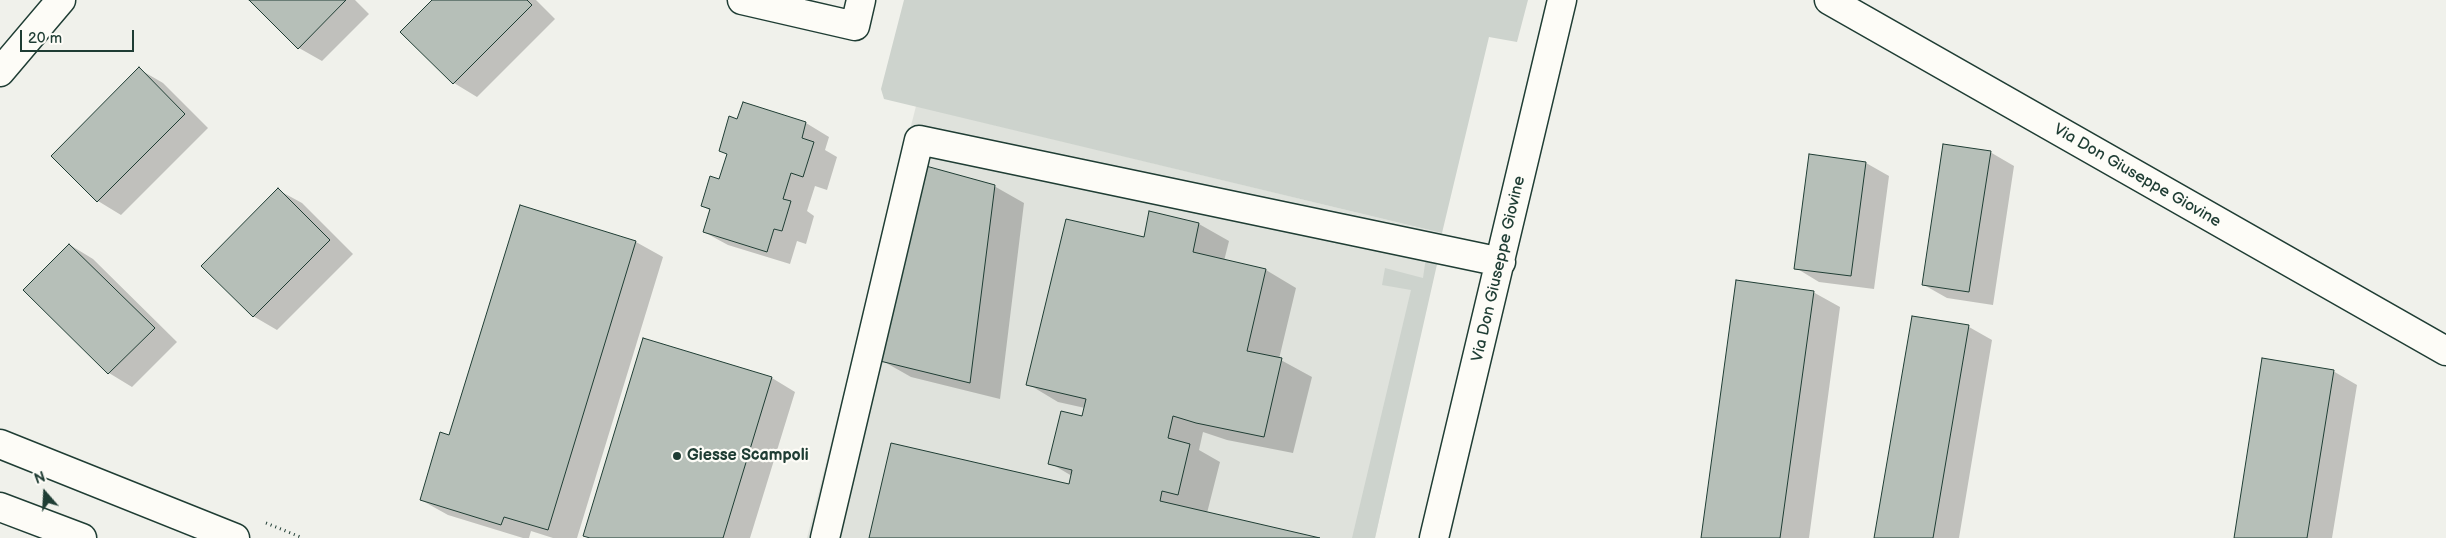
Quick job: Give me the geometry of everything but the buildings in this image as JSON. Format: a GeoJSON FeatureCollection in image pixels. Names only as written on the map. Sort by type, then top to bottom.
{"type":"FeatureCollection","features":[{"type":"Feature","properties":{"kind":"street"},"geometry":{"type":"LineString","coordinates":[[0,72],[61,0]]}},
{"type":"Feature","properties":{"kind":"street"},"geometry":{"type":"LineString","coordinates":[[742,0],[854,26],[861,0]]}},
{"type":"Feature","properties":{"kind":"street","name":"Via Don Giuseppe Giovine"},"geometry":{"type":"LineString","coordinates":[[1434,538],[1562,0]]}},
{"type":"Feature","properties":{"kind":"street","name":"Via Don Giuseppe Giovine"},"geometry":{"type":"LineString","coordinates":[[1829,0],[2446,351]]}},
{"type":"Feature","properties":{"kind":"street"},"geometry":{"type":"LineString","coordinates":[[825,538],[919,140],[1501,262]]}},
{"type":"Feature","properties":{"kind":"street"},"geometry":{"type":"LineString","coordinates":[[0,444],[235,538]]}},
{"type":"Feature","properties":{"kind":"street"},"geometry":{"type":"LineString","coordinates":[[0,507],[82,538]]}},
{"type":"Feature","properties":{"kind":"shaded area"},"geometry":{"type":"Polygon","coordinates":[[[904,0],[1528,0],[1517,42],[1489,37],[1442,233],[884,99],[881,89],[904,0]]]}},
{"type":"Feature","properties":{"kind":"shaded area"},"geometry":{"type":"Polygon","coordinates":[[[916,106],[1442,233],[1375,538],[807,538],[916,106]]]}},
{"type":"Feature","properties":{"kind":"shaded area"},"geometry":{"type":"Polygon","coordinates":[[[1426,257],[1438,260],[1375,538],[1352,538],[1411,290],[1382,285],[1385,268],[1423,278],[1426,257]]]}},
{"type":"Feature","properties":{"kind":"place","name":"Giesse Scampoli"},"geometry":{"type":"Point","coordinates":[677,456]}}]}
